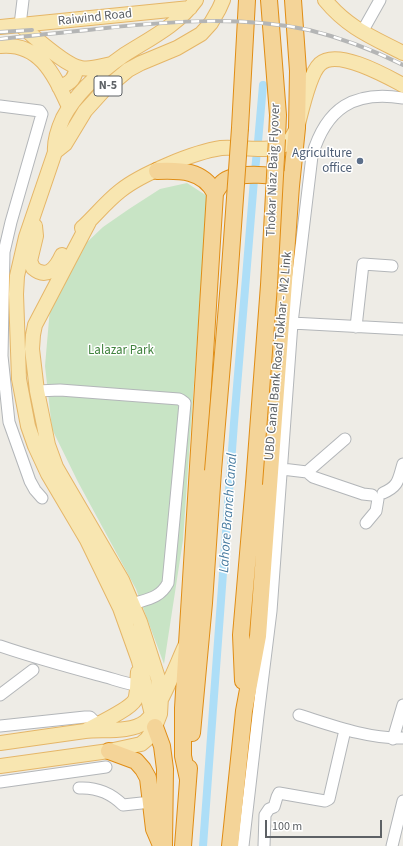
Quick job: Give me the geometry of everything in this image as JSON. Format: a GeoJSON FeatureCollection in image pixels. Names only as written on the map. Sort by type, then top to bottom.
{"type":"FeatureCollection","features":[{"type":"Feature","properties":{"kind":"highway"},"geometry":{"type":"LineString","coordinates":[[183,846],[229,282],[247,0]]}},
{"type":"Feature","properties":{"kind":"highway","name":"Thokar Niaz Baig Flyover"},"geometry":{"type":"LineString","coordinates":[[244,711],[241,635],[269,285],[278,123],[269,0]]}},
{"type":"Feature","properties":{"kind":"highway","name":"UBD Canal Bank Road Tokhar - M2 Link"},"geometry":{"type":"LineString","coordinates":[[244,711],[258,636],[291,186],[297,128],[298,72],[292,0]]}},
{"type":"Feature","properties":{"kind":"highway"},"geometry":{"type":"LineString","coordinates":[[157,171],[176,170],[194,174],[210,184],[215,193]]}},
{"type":"Feature","properties":{"kind":"highway"},"geometry":{"type":"LineString","coordinates":[[188,779],[183,756],[183,708],[215,193],[219,186],[227,179],[242,175],[272,176],[286,180],[291,186]]}},
{"type":"Feature","properties":{"kind":"highway"},"geometry":{"type":"LineString","coordinates":[[230,846],[244,711]]}},
{"type":"Feature","properties":{"kind":"highway"},"geometry":{"type":"LineString","coordinates":[[154,720],[162,746],[165,769],[163,846]]}},
{"type":"Feature","properties":{"kind":"highway"},"geometry":{"type":"LineString","coordinates":[[109,751],[136,761],[143,769],[148,778],[154,829],[163,846]]}},
{"type":"Feature","properties":{"kind":"main road","name":"N-5"},"geometry":{"type":"LineString","coordinates":[[223,0],[211,23],[200,34],[177,48],[128,70],[104,90],[85,111],[65,144],[55,152],[35,212],[36,236],[30,264],[34,270],[48,272],[56,268],[71,237],[89,222],[120,190],[140,178],[196,154],[221,148],[282,147],[290,140],[297,128],[312,76],[320,64],[326,59],[332,58],[353,63],[378,72],[403,85]]}},
{"type":"Feature","properties":{"kind":"main road"},"geometry":{"type":"LineString","coordinates":[[325,0],[339,16],[362,32],[403,52]]}},
{"type":"Feature","properties":{"kind":"main road","name":"Raiwind Road"},"geometry":{"type":"LineString","coordinates":[[0,27],[193,4]]}},
{"type":"Feature","properties":{"kind":"main road"},"geometry":{"type":"LineString","coordinates":[[55,152],[54,142],[60,124],[69,107],[90,83],[113,64],[163,31],[193,4]]}},
{"type":"Feature","properties":{"kind":"main road"},"geometry":{"type":"LineString","coordinates":[[20,25],[55,53],[76,67],[90,69],[113,64]]}},
{"type":"Feature","properties":{"kind":"main road"},"geometry":{"type":"LineString","coordinates":[[0,46],[16,46],[25,48],[36,55],[50,70],[69,107]]}},
{"type":"Feature","properties":{"kind":"main road"},"geometry":{"type":"LineString","coordinates":[[59,86],[70,82],[76,73],[76,67]]}},
{"type":"Feature","properties":{"kind":"main road"},"geometry":{"type":"LineString","coordinates":[[35,212],[22,250],[17,276],[16,294],[19,379],[28,426],[35,446],[48,474],[88,540],[120,608],[139,661],[154,720]]}},
{"type":"Feature","properties":{"kind":"main road"},"geometry":{"type":"LineString","coordinates":[[89,222],[40,315],[33,335],[32,349],[37,391],[48,445],[56,467],[122,580],[140,622],[158,678],[162,697]]}},
{"type":"Feature","properties":{"kind":"main road"},"geometry":{"type":"LineString","coordinates":[[0,766],[109,751],[141,744],[148,739],[154,720],[160,714],[162,697],[204,603]]}},
{"type":"Feature","properties":{"kind":"main road"},"geometry":{"type":"LineString","coordinates":[[92,727],[127,708],[134,700],[139,661]]}},
{"type":"Feature","properties":{"kind":"main road"},"geometry":{"type":"LineString","coordinates":[[0,743],[92,727],[112,730],[131,728],[154,720]]}},
{"type":"Feature","properties":{"kind":"street"},"geometry":{"type":"LineString","coordinates":[[20,25],[23,0]]}},
{"type":"Feature","properties":{"kind":"street"},"geometry":{"type":"LineString","coordinates":[[362,32],[380,0]]}},
{"type":"Feature","properties":{"kind":"street"},"geometry":{"type":"LineString","coordinates":[[243,846],[271,611],[292,323],[312,156],[322,129],[333,114],[347,104],[358,98],[390,96],[403,98]]}},
{"type":"Feature","properties":{"kind":"street"},"geometry":{"type":"LineString","coordinates":[[0,106],[40,112],[42,114],[10,222],[4,252],[1,334],[9,422],[30,481],[42,498]]}},
{"type":"Feature","properties":{"kind":"street"},"geometry":{"type":"LineString","coordinates":[[356,327],[363,264],[392,266]]}},
{"type":"Feature","properties":{"kind":"street"},"geometry":{"type":"LineString","coordinates":[[292,323],[403,329]]}},
{"type":"Feature","properties":{"kind":"street"},"geometry":{"type":"LineString","coordinates":[[1,334],[17,336],[33,335]]}},
{"type":"Feature","properties":{"kind":"street"},"geometry":{"type":"LineString","coordinates":[[37,391],[60,390],[179,399],[184,403],[168,583],[164,590],[156,596],[132,604]]}},
{"type":"Feature","properties":{"kind":"street"},"geometry":{"type":"LineString","coordinates":[[307,472],[345,439]]}},
{"type":"Feature","properties":{"kind":"street"},"geometry":{"type":"LineString","coordinates":[[282,469],[307,472],[313,477],[363,494],[378,495],[391,489],[396,484],[403,464]]}},
{"type":"Feature","properties":{"kind":"street"},"geometry":{"type":"LineString","coordinates":[[366,523],[376,511],[378,495]]}},
{"type":"Feature","properties":{"kind":"street"},"geometry":{"type":"LineString","coordinates":[[0,646],[42,660],[136,685]]}},
{"type":"Feature","properties":{"kind":"street"},"geometry":{"type":"LineString","coordinates":[[0,695],[33,670]]}},
{"type":"Feature","properties":{"kind":"street"},"geometry":{"type":"LineString","coordinates":[[298,715],[345,730],[398,738],[403,705]]}},
{"type":"Feature","properties":{"kind":"street"},"geometry":{"type":"LineString","coordinates":[[0,726],[85,716],[90,717],[92,727]]}},
{"type":"Feature","properties":{"kind":"street"},"geometry":{"type":"LineString","coordinates":[[264,846],[265,815],[269,809],[274,807],[276,797],[279,794],[283,793],[325,801],[329,799],[345,730]]}},
{"type":"Feature","properties":{"kind":"street"},"geometry":{"type":"LineString","coordinates":[[0,782],[106,766]]}},
{"type":"Feature","properties":{"kind":"street"},"geometry":{"type":"LineString","coordinates":[[79,788],[96,789],[107,793],[123,805],[151,802]]}},
{"type":"Feature","properties":{"kind":"street"},"geometry":{"type":"LineString","coordinates":[[392,846],[400,824],[403,801]]}},
{"type":"Feature","properties":{"kind":"street"},"geometry":{"type":"LineString","coordinates":[[246,814],[265,815]]}},
{"type":"Feature","properties":{"kind":"green space","name":"Lalazar Park"},"geometry":{"type":"Polygon","coordinates":[[[187,183],[207,196],[183,540],[164,664],[136,589],[78,482],[52,429],[45,366],[50,308],[83,246],[103,227],[160,189],[187,183]]]}},
{"type":"Feature","properties":{"kind":"waterway","name":"Lahore Branch Canal"},"geometry":{"type":"LineString","coordinates":[[258,142],[263,85]]}},
{"type":"Feature","properties":{"kind":"waterway","name":"Lahore Branch Canal"},"geometry":{"type":"LineString","coordinates":[[255,171],[257,151]]}},
{"type":"Feature","properties":{"kind":"waterway","name":"Lahore Branch Canal"},"geometry":{"type":"LineString","coordinates":[[203,846],[234,423],[254,180]]}},
{"type":"Feature","properties":{"kind":"railway"},"geometry":{"type":"LineString","coordinates":[[0,39],[157,23],[233,21],[284,26],[321,33],[357,45],[403,65]]}},
{"type":"Feature","properties":{"kind":"railway"},"geometry":{"type":"LineString","coordinates":[[0,32],[32,30]]}},
{"type":"Feature","properties":{"kind":"place","name":"Agriculture office"},"geometry":{"type":"Point","coordinates":[360,161]}}]}
